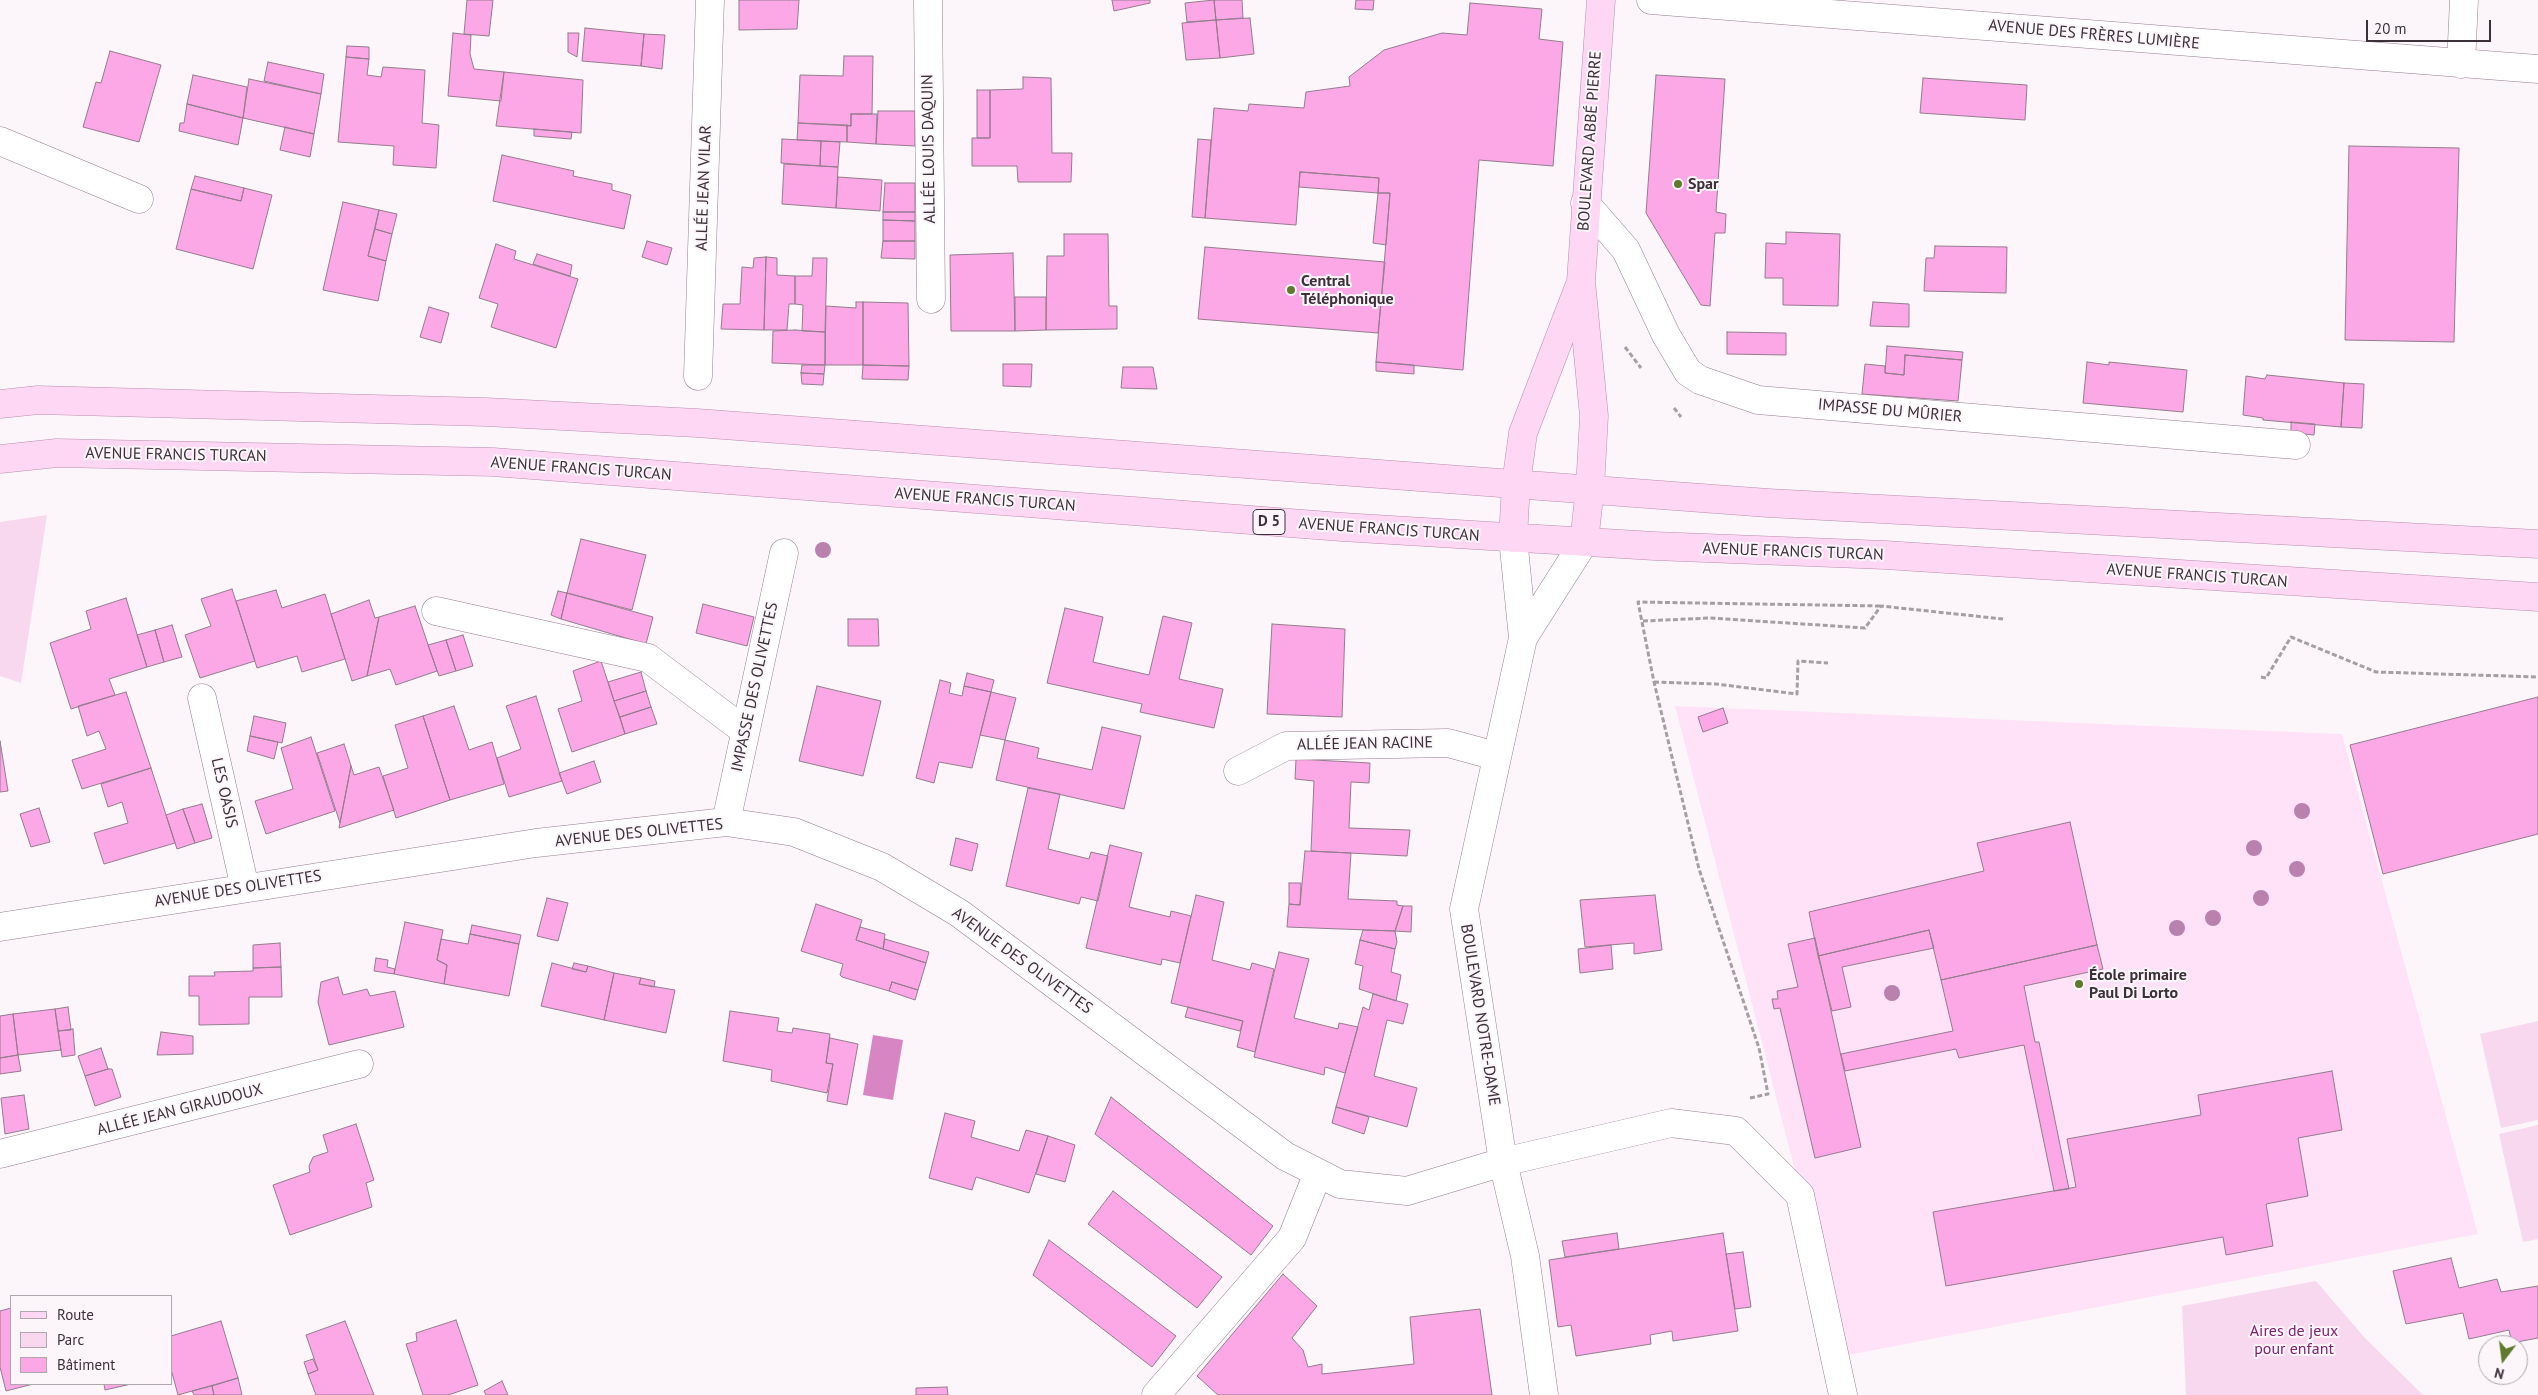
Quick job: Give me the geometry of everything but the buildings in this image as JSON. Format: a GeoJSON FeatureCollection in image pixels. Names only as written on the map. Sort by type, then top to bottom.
{"type":"FeatureCollection","features":[{"type":"Feature","properties":{"kind":"main road","name":"BOULEVARD ABBÉ PIERRE"},"geometry":{"type":"LineString","coordinates":[[1590,488],[1594,416],[1581,281],[1585,203],[1601,0]]}},
{"type":"Feature","properties":{"kind":"main road","name":"BOULEVARD ABBÉ PIERRE"},"geometry":{"type":"LineString","coordinates":[[1513,538],[1516,484],[1523,433],[1581,281]]}},
{"type":"Feature","properties":{"kind":"main road"},"geometry":{"type":"LineString","coordinates":[[0,404],[38,400],[456,411],[696,423],[1590,488],[1768,503],[2538,544]]}},
{"type":"Feature","properties":{"kind":"main road","name":"AVENUE FRANCIS TURCAN"},"geometry":{"type":"LineString","coordinates":[[0,459],[57,453],[493,462],[1342,528],[1584,542],[1886,555],[2538,597]]}},
{"type":"Feature","properties":{"kind":"main road","name":"BOULEVARD NOTRE-DAME"},"geometry":{"type":"LineString","coordinates":[[1584,542],[1590,488]]}},
{"type":"Feature","properties":{"kind":"street","name":"ALLÉE JEAN VILAR"},"geometry":{"type":"LineString","coordinates":[[698,376],[710,0]]}},
{"type":"Feature","properties":{"kind":"street","name":"ALLÉE LOUIS DAQUIN"},"geometry":{"type":"LineString","coordinates":[[928,0],[931,299]]}},
{"type":"Feature","properties":{"kind":"street","name":"AVENUE DES FRÈRES LUMIÈRE"},"geometry":{"type":"LineString","coordinates":[[1651,0],[2538,69]]}},
{"type":"Feature","properties":{"kind":"street"},"geometry":{"type":"LineString","coordinates":[[2461,64],[2464,0]]}},
{"type":"Feature","properties":{"kind":"street"},"geometry":{"type":"LineString","coordinates":[[0,140],[139,199]]}},
{"type":"Feature","properties":{"kind":"street","name":"IMPASSE DU MÛRIER"},"geometry":{"type":"LineString","coordinates":[[1585,203],[1626,250],[1666,335],[1688,372],[1700,380],[1725,389],[1758,400],[2296,446]]}},
{"type":"Feature","properties":{"kind":"street","name":"BOULEVARD NOTRE-DAME"},"geometry":{"type":"LineString","coordinates":[[1513,538],[1523,638],[1464,909],[1503,1162],[1525,1256],[1544,1395]]}},
{"type":"Feature","properties":{"kind":"street","name":"BOULEVARD NOTRE-DAME"},"geometry":{"type":"LineString","coordinates":[[1523,638],[1584,542]]}},
{"type":"Feature","properties":{"kind":"street","name":"IMPASSE DES OLIVETTES"},"geometry":{"type":"LineString","coordinates":[[726,822],[784,552]]}},
{"type":"Feature","properties":{"kind":"street"},"geometry":{"type":"LineString","coordinates":[[436,611],[648,658],[745,731]]}},
{"type":"Feature","properties":{"kind":"street","name":"LES OASIS"},"geometry":{"type":"LineString","coordinates":[[202,698],[246,888]]}},
{"type":"Feature","properties":{"kind":"street","name":"ALLÉE JEAN RACINE"},"geometry":{"type":"LineString","coordinates":[[1238,772],[1286,746],[1448,743],[1496,756]]}},
{"type":"Feature","properties":{"kind":"street","name":"AVENUE DES OLIVETTES"},"geometry":{"type":"LineString","coordinates":[[0,927],[536,843],[726,822],[794,832],[882,867],[959,914],[1285,1156],[1340,1184],[1407,1191],[1503,1162],[1671,1123],[1736,1131],[1800,1195],[1843,1395]]}},
{"type":"Feature","properties":{"kind":"street","name":"ALLÉE JEAN GIRAUDOUX"},"geometry":{"type":"LineString","coordinates":[[0,1154],[359,1064]]}},
{"type":"Feature","properties":{"kind":"street"},"geometry":{"type":"LineString","coordinates":[[1156,1395],[1292,1238],[1318,1173]]}},
{"type":"Feature","properties":{"kind":"path"},"geometry":{"type":"LineString","coordinates":[[1743,1100],[1768,1094],[1759,1048],[1699,868],[1654,682],[1638,602],[1881,606],[2004,619]]}},
{"type":"Feature","properties":{"kind":"path"},"geometry":{"type":"LineString","coordinates":[[1643,621],[1710,618],[1865,628],[1881,606]]}},
{"type":"Feature","properties":{"kind":"path"},"geometry":{"type":"LineString","coordinates":[[2261,677],[2266,678],[2291,637],[2376,672],[2538,677]]}},
{"type":"Feature","properties":{"kind":"path"},"geometry":{"type":"LineString","coordinates":[[1654,682],[1716,684],[1796,694],[1798,661],[1828,663]]}},
{"type":"Feature","properties":{"kind":"shaded area","name":"École primaire Paul Di Lorto"},"geometry":{"type":"Polygon","coordinates":[[[1675,706],[2342,734],[2478,1234],[1843,1356],[1675,706]]]}},
{"type":"Feature","properties":{"kind":"shaded area"},"geometry":{"type":"Polygon","coordinates":[[[873,1035],[903,1040],[893,1100],[863,1095],[873,1035]]]}},
{"type":"Feature","properties":{"kind":"green space"},"geometry":{"type":"Polygon","coordinates":[[[47,515],[21,683],[0,676],[0,522],[47,515]]]}},
{"type":"Feature","properties":{"kind":"green space"},"geometry":{"type":"Polygon","coordinates":[[[2538,1021],[2538,1120],[2501,1128],[2480,1034],[2538,1021]]]}},
{"type":"Feature","properties":{"kind":"green space"},"geometry":{"type":"Polygon","coordinates":[[[2538,1125],[2538,1239],[2523,1242],[2499,1134],[2538,1125]]]}},
{"type":"Feature","properties":{"kind":"green space","name":"Aires de jeux pour enfant"},"geometry":{"type":"Polygon","coordinates":[[[2316,1281],[2365,1338],[2423,1395],[2186,1395],[2182,1306],[2316,1281]]]}},
{"type":"Feature","properties":{"kind":"place","name":"Spar"},"geometry":{"type":"Point","coordinates":[1678,184]}},
{"type":"Feature","properties":{"kind":"place","name":"Central Téléphonique"},"geometry":{"type":"Point","coordinates":[1291,290]}},
{"type":"Feature","properties":{"kind":"place","name":"École primaire Paul Di Lorto"},"geometry":{"type":"Point","coordinates":[2079,984]}}]}
